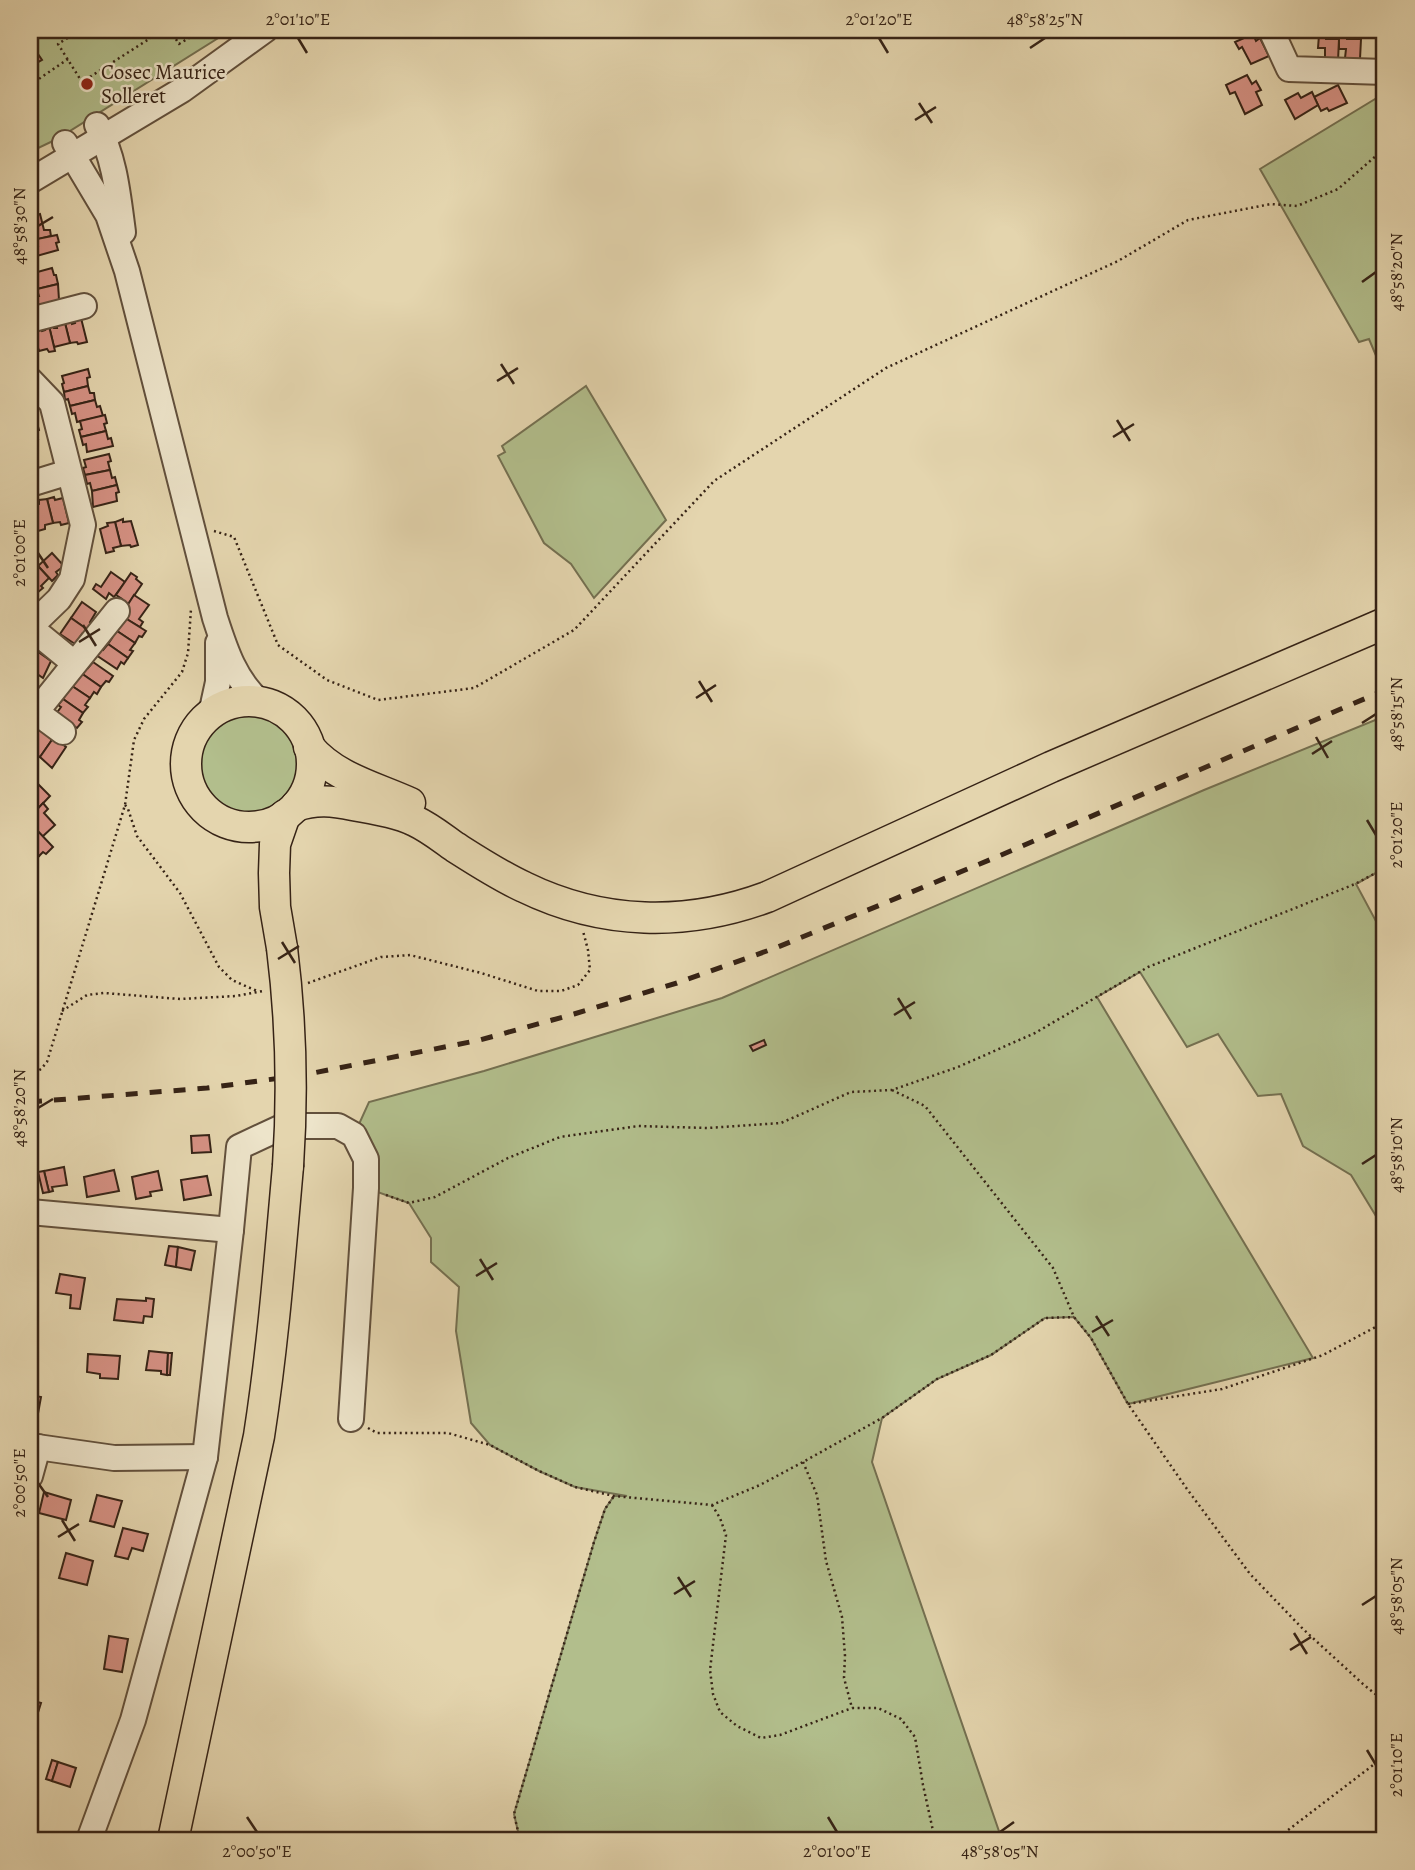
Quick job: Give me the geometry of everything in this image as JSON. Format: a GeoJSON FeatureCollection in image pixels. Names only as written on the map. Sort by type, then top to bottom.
{"type":"FeatureCollection","features":[{"type":"Feature","properties":{"kind":"main road"},"geometry":{"type":"LineString","coordinates":[[174,1838],[253,1470],[278,1294],[292,1107],[287,1003],[275,907],[275,844],[290,811],[305,792],[312,764],[302,730],[293,719],[278,709],[261,703],[235,703],[225,706],[211,714],[199,726],[191,740],[186,762],[188,779],[194,795],[204,808],[222,821],[238,826],[263,825],[290,811],[313,802],[328,801],[397,815],[430,829],[472,858],[553,900],[603,914],[676,917],[709,914],[766,897],[1051,767],[1385,623]]}},
{"type":"Feature","properties":{"kind":"main road"},"geometry":{"type":"LineString","coordinates":[[309,747],[332,770],[423,810],[500,859],[545,883],[596,899],[649,905],[684,902],[732,890],[1051,767]]}},
{"type":"Feature","properties":{"kind":"main road"},"geometry":{"type":"LineString","coordinates":[[238,826],[257,860],[275,907]]}},
{"type":"Feature","properties":{"kind":"street"},"geometry":{"type":"LineString","coordinates":[[30,181],[69,150],[100,131],[205,75],[264,30]]}},
{"type":"Feature","properties":{"kind":"street"},"geometry":{"type":"LineString","coordinates":[[1271,30],[1289,69],[1385,72]]}},
{"type":"Feature","properties":{"kind":"street"},"geometry":{"type":"LineString","coordinates":[[100,131],[115,177],[127,271]]}},
{"type":"Feature","properties":{"kind":"street"},"geometry":{"type":"LineString","coordinates":[[30,162],[69,150]]}},
{"type":"Feature","properties":{"kind":"street"},"geometry":{"type":"LineString","coordinates":[[69,150],[108,215],[127,271],[215,618],[226,650],[239,678],[261,703]]}},
{"type":"Feature","properties":{"kind":"street"},"geometry":{"type":"LineString","coordinates":[[30,320],[83,306]]}},
{"type":"Feature","properties":{"kind":"street"},"geometry":{"type":"LineString","coordinates":[[30,380],[52,403],[83,525],[72,579],[59,599],[30,627],[75,663]]}},
{"type":"Feature","properties":{"kind":"street"},"geometry":{"type":"LineString","coordinates":[[30,484],[69,472]]}},
{"type":"Feature","properties":{"kind":"street"},"geometry":{"type":"LineString","coordinates":[[63,732],[36,712],[117,611]]}},
{"type":"Feature","properties":{"kind":"street"},"geometry":{"type":"LineString","coordinates":[[211,714],[218,682],[219,660],[215,618]]}},
{"type":"Feature","properties":{"kind":"street"},"geometry":{"type":"LineString","coordinates":[[89,1840],[133,1720],[205,1457],[239,1147],[284,1126],[338,1126],[354,1135],[366,1159],[351,1419]]}},
{"type":"Feature","properties":{"kind":"street"},"geometry":{"type":"LineString","coordinates":[[30,1212],[231,1230]]}},
{"type":"Feature","properties":{"kind":"street"},"geometry":{"type":"LineString","coordinates":[[30,1476],[34,1446],[114,1458],[205,1457]]}},
{"type":"Feature","properties":{"kind":"path"},"geometry":{"type":"LineString","coordinates":[[77,32],[58,44],[82,82],[163,30]]}},
{"type":"Feature","properties":{"kind":"path"},"geometry":{"type":"LineString","coordinates":[[170,30],[179,44],[202,30]]}},
{"type":"Feature","properties":{"kind":"path"},"geometry":{"type":"LineString","coordinates":[[60,36],[63,41]]}},
{"type":"Feature","properties":{"kind":"path"},"geometry":{"type":"LineString","coordinates":[[30,85],[68,59]]}},
{"type":"Feature","properties":{"kind":"path"},"geometry":{"type":"LineString","coordinates":[[191,524],[234,537],[278,645],[327,680],[378,700],[474,688],[575,630],[714,481],[886,368],[1118,261],[1188,219],[1271,204],[1297,206],[1338,189],[1385,148]]}},
{"type":"Feature","properties":{"kind":"path"},"geometry":{"type":"LineString","coordinates":[[30,1076],[47,1062],[125,805],[134,740],[144,719],[182,672],[188,653],[192,599]]}},
{"type":"Feature","properties":{"kind":"path"},"geometry":{"type":"LineString","coordinates":[[125,805],[137,836],[180,893],[219,967],[232,980],[259,992]]}},
{"type":"Feature","properties":{"kind":"path"},"geometry":{"type":"LineString","coordinates":[[366,1188],[409,1203],[435,1197],[508,1158],[560,1138],[638,1126],[706,1128],[781,1123],[851,1092],[892,1090],[958,1067],[1035,1033],[1149,967],[1355,884],[1385,868]]}},
{"type":"Feature","properties":{"kind":"path"},"geometry":{"type":"LineString","coordinates":[[303,985],[382,957],[410,956],[481,973],[538,991],[561,991],[578,985],[590,970],[582,930]]}},
{"type":"Feature","properties":{"kind":"path"},"geometry":{"type":"LineString","coordinates":[[62,1011],[87,995],[95,994],[180,999],[236,996],[270,990]]}},
{"type":"Feature","properties":{"kind":"path"},"geometry":{"type":"LineString","coordinates":[[892,1090],[925,1107],[1053,1268],[1074,1317],[1091,1338],[1128,1404],[1250,1574],[1313,1638],[1385,1702]]}},
{"type":"Feature","properties":{"kind":"path"},"geometry":{"type":"LineString","coordinates":[[351,1419],[377,1433],[447,1433],[490,1445],[575,1487],[614,1496],[712,1505],[760,1485],[882,1418],[937,1379],[991,1355],[1045,1318],[1074,1317]]}},
{"type":"Feature","properties":{"kind":"path"},"geometry":{"type":"LineString","coordinates":[[1128,1404],[1222,1388],[1323,1355],[1385,1322]]}},
{"type":"Feature","properties":{"kind":"path"},"geometry":{"type":"LineString","coordinates":[[803,1462],[817,1495],[826,1561],[842,1617],[844,1678],[852,1709]]}},
{"type":"Feature","properties":{"kind":"path"},"geometry":{"type":"LineString","coordinates":[[520,1840],[514,1814],[594,1542],[605,1509],[614,1496]]}},
{"type":"Feature","properties":{"kind":"path"},"geometry":{"type":"LineString","coordinates":[[712,1505],[726,1535],[710,1670],[713,1694],[720,1712],[737,1726],[761,1738],[780,1735],[852,1709],[878,1708],[901,1719],[915,1737],[935,1840]]}},
{"type":"Feature","properties":{"kind":"path"},"geometry":{"type":"LineString","coordinates":[[1275,1840],[1385,1756]]}},
{"type":"Feature","properties":{"kind":"green space","name":"Cosec Maurice Solleret"},"geometry":{"type":"Polygon","coordinates":[[[30,30],[231,30],[57,139],[30,152],[30,30]]]}},
{"type":"Feature","properties":{"kind":"green space"},"geometry":{"type":"Polygon","coordinates":[[[1385,93],[1385,377],[1369,339],[1359,342],[1260,169],[1385,93]]]}},
{"type":"Feature","properties":{"kind":"green space"},"geometry":{"type":"Polygon","coordinates":[[[586,386],[666,520],[594,598],[571,564],[544,543],[498,456],[505,452],[502,446],[586,386]]]}},
{"type":"Feature","properties":{"kind":"green space"},"geometry":{"type":"Polygon","coordinates":[[[249,714],[277,722],[291,736],[299,764],[291,792],[277,806],[249,814],[221,806],[207,792],[199,764],[207,736],[221,722],[249,714]]]}},
{"type":"Feature","properties":{"kind":"green space"},"geometry":{"type":"Polygon","coordinates":[[[1385,716],[1385,868],[1356,884],[1385,938],[1385,1231],[1351,1175],[1303,1146],[1281,1094],[1258,1096],[1218,1034],[1187,1047],[1140,972],[1097,997],[1313,1358],[1128,1404],[1091,1338],[1074,1317],[1045,1318],[991,1355],[937,1379],[882,1418],[872,1462],[1002,1840],[520,1840],[514,1814],[594,1542],[605,1509],[614,1496],[627,1496],[575,1487],[539,1471],[490,1445],[471,1423],[456,1331],[459,1287],[431,1262],[431,1238],[409,1203],[366,1188],[354,1135],[369,1102],[484,1071],[722,998],[1204,790],[1385,716]]]}},
{"type":"Feature","properties":{"kind":"building"},"geometry":{"type":"Polygon","coordinates":[[[1253,34],[1256,41],[1260,38],[1269,56],[1251,64],[1242,47],[1239,49],[1235,42],[1253,34]]]}},
{"type":"Feature","properties":{"kind":"building"},"geometry":{"type":"Polygon","coordinates":[[[1319,35],[1326,35],[1326,39],[1339,39],[1338,61],[1325,60],[1325,48],[1318,48],[1319,35]]]}},
{"type":"Feature","properties":{"kind":"building"},"geometry":{"type":"Polygon","coordinates":[[[1339,36],[1361,39],[1360,59],[1345,58],[1346,49],[1339,49],[1339,36]]]}},
{"type":"Feature","properties":{"kind":"building"},"geometry":{"type":"Polygon","coordinates":[[[38,54],[42,60],[31,66],[37,76],[30,81],[30,59],[38,54]]]}},
{"type":"Feature","properties":{"kind":"building"},"geometry":{"type":"Polygon","coordinates":[[[1247,75],[1252,84],[1256,81],[1261,90],[1256,92],[1262,105],[1245,114],[1235,92],[1230,94],[1226,85],[1247,75]]]}},
{"type":"Feature","properties":{"kind":"building"},"geometry":{"type":"Polygon","coordinates":[[[1338,85],[1347,103],[1329,111],[1327,108],[1321,111],[1314,97],[1338,85]]]}},
{"type":"Feature","properties":{"kind":"building"},"geometry":{"type":"Polygon","coordinates":[[[1312,92],[1318,105],[1295,119],[1285,100],[1298,93],[1301,98],[1312,92]]]}},
{"type":"Feature","properties":{"kind":"building"},"geometry":{"type":"Polygon","coordinates":[[[40,214],[44,230],[50,230],[51,236],[35,240],[33,233],[30,234],[30,217],[40,214]]]}},
{"type":"Feature","properties":{"kind":"building"},"geometry":{"type":"Polygon","coordinates":[[[57,235],[58,250],[33,257],[31,249],[38,246],[37,243],[33,245],[32,240],[57,235]]]}},
{"type":"Feature","properties":{"kind":"building"},"geometry":{"type":"Polygon","coordinates":[[[52,268],[58,284],[33,290],[32,284],[36,282],[30,281],[30,274],[52,268]]]}},
{"type":"Feature","properties":{"kind":"building"},"geometry":{"type":"Polygon","coordinates":[[[58,284],[59,300],[35,306],[32,298],[39,296],[38,293],[34,294],[33,290],[58,284]]]}},
{"type":"Feature","properties":{"kind":"building"},"geometry":{"type":"Polygon","coordinates":[[[71,318],[72,324],[75,323],[74,319],[81,318],[87,342],[70,343],[64,319],[71,318]]]}},
{"type":"Feature","properties":{"kind":"building"},"geometry":{"type":"Polygon","coordinates":[[[64,319],[70,343],[54,347],[49,326],[54,325],[54,328],[57,328],[56,321],[64,319]]]}},
{"type":"Feature","properties":{"kind":"building"},"geometry":{"type":"Polygon","coordinates":[[[40,326],[42,331],[49,326],[55,351],[39,351],[32,327],[40,326]]]}},
{"type":"Feature","properties":{"kind":"building"},"geometry":{"type":"Polygon","coordinates":[[[88,369],[88,386],[64,392],[62,376],[88,369]]]}},
{"type":"Feature","properties":{"kind":"building"},"geometry":{"type":"Polygon","coordinates":[[[88,386],[90,393],[94,393],[95,400],[70,406],[68,399],[65,400],[64,392],[88,386]]]}},
{"type":"Feature","properties":{"kind":"building"},"geometry":{"type":"Polygon","coordinates":[[[95,400],[103,416],[77,422],[70,406],[95,400]]]}},
{"type":"Feature","properties":{"kind":"building"},"geometry":{"type":"Polygon","coordinates":[[[105,415],[106,431],[81,437],[80,421],[105,415]]]}},
{"type":"Feature","properties":{"kind":"building"},"geometry":{"type":"Polygon","coordinates":[[[37,423],[38,439],[30,441],[30,425],[37,423]]]}},
{"type":"Feature","properties":{"kind":"building"},"geometry":{"type":"Polygon","coordinates":[[[106,431],[113,446],[87,452],[81,437],[106,431]]]}},
{"type":"Feature","properties":{"kind":"building"},"geometry":{"type":"Polygon","coordinates":[[[109,454],[110,470],[85,475],[84,460],[109,454]]]}},
{"type":"Feature","properties":{"kind":"building"},"geometry":{"type":"Polygon","coordinates":[[[110,470],[117,485],[92,491],[85,475],[110,470]]]}},
{"type":"Feature","properties":{"kind":"building"},"geometry":{"type":"Polygon","coordinates":[[[117,485],[117,501],[93,507],[92,491],[117,485]]]}},
{"type":"Feature","properties":{"kind":"building"},"geometry":{"type":"Polygon","coordinates":[[[54,497],[55,500],[63,498],[69,523],[53,523],[47,499],[54,497]]]}},
{"type":"Feature","properties":{"kind":"building"},"geometry":{"type":"Polygon","coordinates":[[[47,499],[53,523],[38,531],[32,506],[39,504],[39,500],[47,499]]]}},
{"type":"Feature","properties":{"kind":"building"},"geometry":{"type":"Polygon","coordinates":[[[123,519],[123,522],[131,521],[138,545],[121,546],[115,522],[123,519]]]}},
{"type":"Feature","properties":{"kind":"building"},"geometry":{"type":"Polygon","coordinates":[[[115,522],[121,546],[106,553],[100,529],[108,526],[107,523],[115,522]]]}},
{"type":"Feature","properties":{"kind":"building"},"geometry":{"type":"Polygon","coordinates":[[[52,553],[64,566],[56,572],[58,575],[52,581],[38,566],[52,553]]]}},
{"type":"Feature","properties":{"kind":"building"},"geometry":{"type":"Polygon","coordinates":[[[38,566],[49,578],[37,593],[30,586],[30,573],[38,566]]]}},
{"type":"Feature","properties":{"kind":"building"},"geometry":{"type":"Polygon","coordinates":[[[111,572],[125,582],[114,597],[109,593],[106,599],[93,589],[96,584],[101,587],[111,572]]]}},
{"type":"Feature","properties":{"kind":"building"},"geometry":{"type":"Polygon","coordinates":[[[131,573],[142,584],[127,606],[116,595],[131,573]]]}},
{"type":"Feature","properties":{"kind":"building"},"geometry":{"type":"Polygon","coordinates":[[[134,595],[149,605],[139,619],[143,622],[140,627],[125,618],[125,609],[134,595]]]}},
{"type":"Feature","properties":{"kind":"building"},"geometry":{"type":"Polygon","coordinates":[[[82,602],[96,612],[88,630],[71,618],[82,602]]]}},
{"type":"Feature","properties":{"kind":"building"},"geometry":{"type":"Polygon","coordinates":[[[71,618],[88,630],[75,644],[60,634],[71,618]]]}},
{"type":"Feature","properties":{"kind":"building"},"geometry":{"type":"Polygon","coordinates":[[[125,618],[146,631],[135,643],[114,629],[125,618]]]}},
{"type":"Feature","properties":{"kind":"building"},"geometry":{"type":"Polygon","coordinates":[[[114,629],[135,643],[128,658],[108,644],[114,629]]]}},
{"type":"Feature","properties":{"kind":"building"},"geometry":{"type":"Polygon","coordinates":[[[108,644],[128,658],[124,664],[121,662],[117,669],[96,655],[108,644]]]}},
{"type":"Feature","properties":{"kind":"building"},"geometry":{"type":"Polygon","coordinates":[[[34,649],[51,661],[43,678],[30,669],[30,656],[34,649]]]}},
{"type":"Feature","properties":{"kind":"building"},"geometry":{"type":"Polygon","coordinates":[[[93,662],[113,676],[101,687],[81,673],[85,666],[88,668],[93,662]]]}},
{"type":"Feature","properties":{"kind":"building"},"geometry":{"type":"Polygon","coordinates":[[[81,673],[101,687],[97,694],[94,692],[90,698],[69,684],[81,673]]]}},
{"type":"Feature","properties":{"kind":"building"},"geometry":{"type":"Polygon","coordinates":[[[69,684],[90,698],[83,713],[63,699],[69,684]]]}},
{"type":"Feature","properties":{"kind":"building"},"geometry":{"type":"Polygon","coordinates":[[[63,699],[83,713],[79,720],[82,722],[77,728],[56,714],[63,699]]]}},
{"type":"Feature","properties":{"kind":"building"},"geometry":{"type":"Polygon","coordinates":[[[33,725],[39,730],[30,743],[30,726],[33,725]]]}},
{"type":"Feature","properties":{"kind":"building"},"geometry":{"type":"Polygon","coordinates":[[[39,730],[54,737],[40,757],[30,753],[30,743],[39,730]]]}},
{"type":"Feature","properties":{"kind":"building"},"geometry":{"type":"Polygon","coordinates":[[[54,737],[66,747],[52,768],[40,757],[54,737]]]}},
{"type":"Feature","properties":{"kind":"building"},"geometry":{"type":"Polygon","coordinates":[[[39,785],[50,796],[32,815],[30,794],[39,785]]]}},
{"type":"Feature","properties":{"kind":"building"},"geometry":{"type":"Polygon","coordinates":[[[43,803],[48,809],[44,813],[55,825],[42,837],[30,824],[34,821],[31,816],[43,803]]]}},
{"type":"Feature","properties":{"kind":"building"},"geometry":{"type":"Polygon","coordinates":[[[35,828],[53,847],[46,854],[43,852],[39,856],[30,847],[30,833],[35,828]]]}},
{"type":"Feature","properties":{"kind":"building"},"geometry":{"type":"Polygon","coordinates":[[[30,847],[39,856],[32,863],[30,861],[30,847]]]}},
{"type":"Feature","properties":{"kind":"building"},"geometry":{"type":"Polygon","coordinates":[[[764,1040],[766,1045],[753,1051],[750,1046],[764,1040]]]}},
{"type":"Feature","properties":{"kind":"building"},"geometry":{"type":"Polygon","coordinates":[[[209,1135],[211,1152],[192,1153],[191,1136],[209,1135]]]}},
{"type":"Feature","properties":{"kind":"building"},"geometry":{"type":"Polygon","coordinates":[[[64,1167],[67,1185],[52,1187],[53,1191],[49,1192],[44,1171],[64,1167]]]}},
{"type":"Feature","properties":{"kind":"building"},"geometry":{"type":"Polygon","coordinates":[[[114,1170],[119,1191],[87,1197],[84,1177],[114,1170]]]}},
{"type":"Feature","properties":{"kind":"building"},"geometry":{"type":"Polygon","coordinates":[[[44,1171],[49,1192],[43,1193],[38,1172],[44,1171]]]}},
{"type":"Feature","properties":{"kind":"building"},"geometry":{"type":"Polygon","coordinates":[[[158,1171],[162,1190],[136,1199],[132,1177],[158,1171]]]}},
{"type":"Feature","properties":{"kind":"building"},"geometry":{"type":"Polygon","coordinates":[[[207,1176],[211,1195],[184,1200],[181,1180],[207,1176]]]}},
{"type":"Feature","properties":{"kind":"building"},"geometry":{"type":"Polygon","coordinates":[[[169,1246],[178,1247],[176,1267],[165,1265],[169,1246]]]}},
{"type":"Feature","properties":{"kind":"building"},"geometry":{"type":"Polygon","coordinates":[[[178,1247],[195,1251],[191,1270],[176,1267],[178,1247]]]}},
{"type":"Feature","properties":{"kind":"building"},"geometry":{"type":"Polygon","coordinates":[[[60,1274],[85,1278],[80,1309],[70,1308],[71,1295],[56,1293],[60,1274]]]}},
{"type":"Feature","properties":{"kind":"building"},"geometry":{"type":"Polygon","coordinates":[[[146,1298],[154,1299],[152,1317],[144,1316],[143,1323],[114,1320],[117,1299],[146,1301],[146,1298]]]}},
{"type":"Feature","properties":{"kind":"building"},"geometry":{"type":"Polygon","coordinates":[[[149,1351],[168,1353],[167,1375],[161,1374],[161,1371],[146,1370],[149,1351]]]}},
{"type":"Feature","properties":{"kind":"building"},"geometry":{"type":"Polygon","coordinates":[[[168,1353],[172,1353],[170,1375],[167,1375],[168,1353]]]}},
{"type":"Feature","properties":{"kind":"building"},"geometry":{"type":"Polygon","coordinates":[[[88,1354],[120,1356],[118,1379],[100,1378],[100,1374],[87,1372],[88,1354]]]}},
{"type":"Feature","properties":{"kind":"building"},"geometry":{"type":"Polygon","coordinates":[[[30,1395],[41,1397],[37,1419],[30,1417],[30,1395]]]}},
{"type":"Feature","properties":{"kind":"building"},"geometry":{"type":"Polygon","coordinates":[[[44,1492],[71,1500],[66,1520],[39,1513],[44,1492]]]}},
{"type":"Feature","properties":{"kind":"building"},"geometry":{"type":"Polygon","coordinates":[[[97,1495],[122,1501],[114,1527],[90,1521],[97,1495]]]}},
{"type":"Feature","properties":{"kind":"building"},"geometry":{"type":"Polygon","coordinates":[[[123,1528],[148,1534],[143,1551],[132,1548],[128,1559],[115,1556],[123,1528]]]}},
{"type":"Feature","properties":{"kind":"building"},"geometry":{"type":"Polygon","coordinates":[[[66,1553],[93,1561],[87,1585],[59,1578],[66,1553]]]}},
{"type":"Feature","properties":{"kind":"building"},"geometry":{"type":"Polygon","coordinates":[[[109,1636],[128,1639],[122,1672],[104,1669],[109,1636]]]}},
{"type":"Feature","properties":{"kind":"building"},"geometry":{"type":"Polygon","coordinates":[[[30,1700],[41,1703],[36,1719],[30,1717],[30,1700]]]}},
{"type":"Feature","properties":{"kind":"building"},"geometry":{"type":"Polygon","coordinates":[[[52,1760],[58,1762],[52,1781],[46,1779],[52,1760]]]}},
{"type":"Feature","properties":{"kind":"building"},"geometry":{"type":"Polygon","coordinates":[[[58,1762],[76,1768],[70,1787],[52,1781],[58,1762]]]}},
{"type":"Feature","properties":{"kind":"railway"},"geometry":{"type":"LineString","coordinates":[[30,1102],[207,1088],[303,1075],[480,1040],[677,983],[778,947],[999,856],[1385,690]]}},
{"type":"Feature","properties":{"kind":"place","name":"Cosec Maurice Solleret"},"geometry":{"type":"Point","coordinates":[87,84]}}]}
